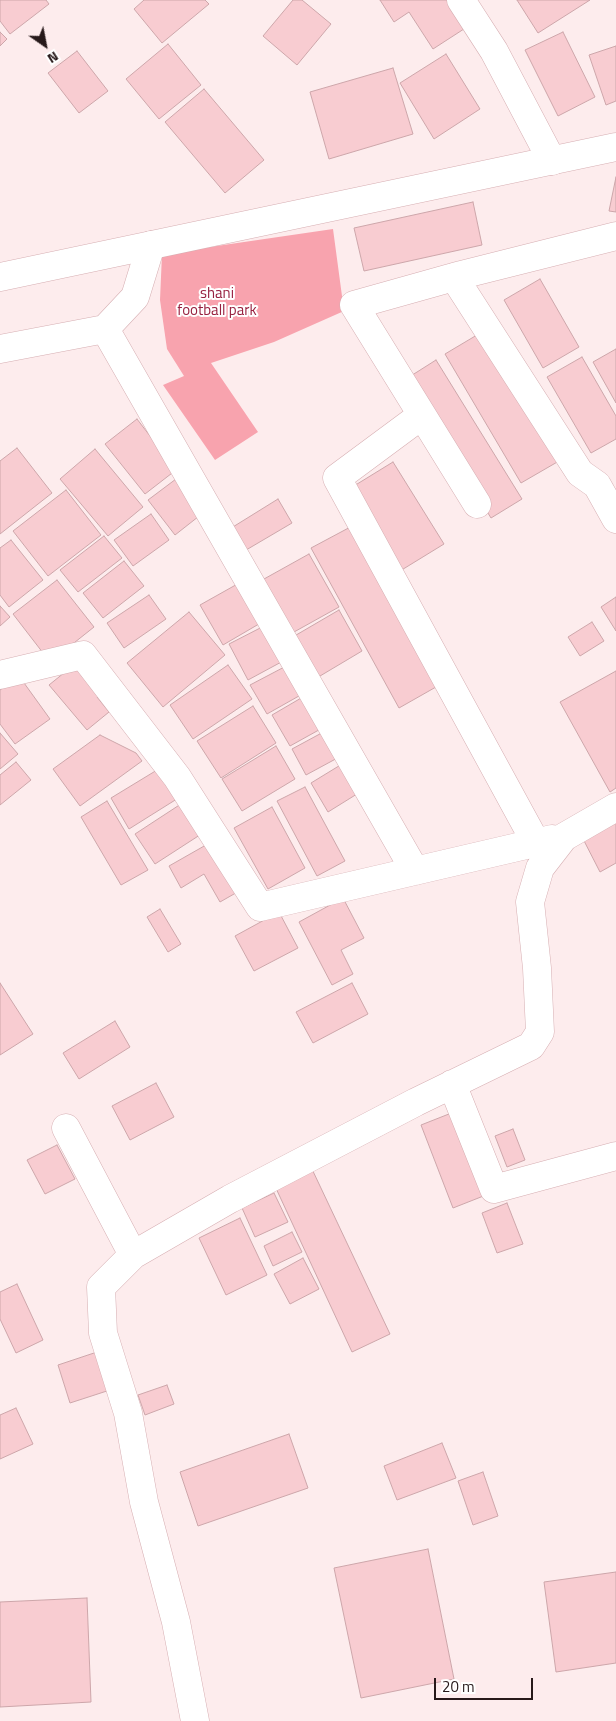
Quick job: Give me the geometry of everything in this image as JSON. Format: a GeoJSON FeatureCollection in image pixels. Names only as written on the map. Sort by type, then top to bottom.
{"type":"FeatureCollection","features":[{"type":"Feature","properties":{"kind":"street"},"geometry":{"type":"LineString","coordinates":[[461,0],[494,51],[552,160]]}},
{"type":"Feature","properties":{"kind":"street"},"geometry":{"type":"LineString","coordinates":[[0,277],[616,147]]}},
{"type":"Feature","properties":{"kind":"street"},"geometry":{"type":"LineString","coordinates":[[477,504],[354,305],[454,277],[616,236]]}},
{"type":"Feature","properties":{"kind":"street"},"geometry":{"type":"LineString","coordinates":[[0,349],[105,329],[135,297],[151,245]]}},
{"type":"Feature","properties":{"kind":"street"},"geometry":{"type":"LineString","coordinates":[[454,277],[580,473],[597,485],[616,518]]}},
{"type":"Feature","properties":{"kind":"street"},"geometry":{"type":"LineString","coordinates":[[105,329],[415,871]]}},
{"type":"Feature","properties":{"kind":"street"},"geometry":{"type":"LineString","coordinates":[[422,415],[336,478],[536,843]]}},
{"type":"Feature","properties":{"kind":"street"},"geometry":{"type":"LineString","coordinates":[[0,675],[83,655],[176,777],[260,907],[564,837],[616,808]]}},
{"type":"Feature","properties":{"kind":"street"},"geometry":{"type":"LineString","coordinates":[[195,1721],[176,1622],[144,1502],[128,1413],[103,1333],[101,1287],[133,1255],[230,1199],[452,1084],[531,1046],[540,1032],[537,968],[530,902],[540,868],[564,837]]}},
{"type":"Feature","properties":{"kind":"street"},"geometry":{"type":"LineString","coordinates":[[452,1084],[494,1189],[616,1156]]}},
{"type":"Feature","properties":{"kind":"street"},"geometry":{"type":"LineString","coordinates":[[66,1128],[133,1255]]}},
{"type":"Feature","properties":{"kind":"green space","name":"shani football park"},"geometry":{"type":"Polygon","coordinates":[[[333,229],[344,311],[274,342],[211,363],[258,432],[215,460],[163,385],[184,376],[167,349],[160,300],[162,254],[333,229]]]}},
{"type":"Feature","properties":{"kind":"building"},"geometry":{"type":"Polygon","coordinates":[[[0,0],[46,0],[49,4],[10,34],[0,21],[0,0]]]}},
{"type":"Feature","properties":{"kind":"building"},"geometry":{"type":"Polygon","coordinates":[[[144,0],[205,0],[209,4],[162,43],[134,9],[144,0]]]}},
{"type":"Feature","properties":{"kind":"building"},"geometry":{"type":"Polygon","coordinates":[[[293,0],[302,0],[331,24],[297,65],[263,36],[293,0]]]}},
{"type":"Feature","properties":{"kind":"building"},"geometry":{"type":"Polygon","coordinates":[[[380,0],[450,0],[467,27],[433,49],[409,12],[394,22],[380,0]]]}},
{"type":"Feature","properties":{"kind":"building"},"geometry":{"type":"Polygon","coordinates":[[[517,0],[590,0],[538,33],[517,0]]]}},
{"type":"Feature","properties":{"kind":"building"},"geometry":{"type":"Polygon","coordinates":[[[0,32],[7,39],[0,46],[0,32]]]}},
{"type":"Feature","properties":{"kind":"building"},"geometry":{"type":"Polygon","coordinates":[[[563,32],[595,97],[558,116],[525,50],[563,32]]]}},
{"type":"Feature","properties":{"kind":"building"},"geometry":{"type":"Polygon","coordinates":[[[168,44],[201,85],[159,119],[126,79],[168,44]]]}},
{"type":"Feature","properties":{"kind":"building"},"geometry":{"type":"Polygon","coordinates":[[[616,46],[616,101],[606,105],[589,55],[616,46]]]}},
{"type":"Feature","properties":{"kind":"building"},"geometry":{"type":"Polygon","coordinates":[[[77,51],[108,91],[79,113],[48,73],[77,51]]]}},
{"type":"Feature","properties":{"kind":"building"},"geometry":{"type":"Polygon","coordinates":[[[446,54],[480,109],[434,139],[400,83],[446,54]]]}},
{"type":"Feature","properties":{"kind":"building"},"geometry":{"type":"Polygon","coordinates":[[[393,68],[413,134],[329,159],[310,92],[393,68]]]}},
{"type":"Feature","properties":{"kind":"building"},"geometry":{"type":"Polygon","coordinates":[[[204,89],[264,160],[225,193],[165,122],[204,89]]]}},
{"type":"Feature","properties":{"kind":"building"},"geometry":{"type":"Polygon","coordinates":[[[616,177],[616,212],[609,211],[616,177]]]}},
{"type":"Feature","properties":{"kind":"building"},"geometry":{"type":"Polygon","coordinates":[[[473,202],[482,245],[364,271],[354,228],[473,202]]]}},
{"type":"Feature","properties":{"kind":"building"},"geometry":{"type":"Polygon","coordinates":[[[540,279],[579,347],[543,368],[504,300],[540,279]]]}},
{"type":"Feature","properties":{"kind":"building"},"geometry":{"type":"Polygon","coordinates":[[[482,332],[559,461],[521,483],[445,354],[482,332]]]}},
{"type":"Feature","properties":{"kind":"building"},"geometry":{"type":"Polygon","coordinates":[[[616,349],[616,403],[593,362],[616,349]]]}},
{"type":"Feature","properties":{"kind":"building"},"geometry":{"type":"Polygon","coordinates":[[[582,357],[616,416],[616,439],[591,453],[547,377],[582,357]]]}},
{"type":"Feature","properties":{"kind":"building"},"geometry":{"type":"Polygon","coordinates":[[[436,360],[522,499],[491,518],[406,379],[436,360]]]}},
{"type":"Feature","properties":{"kind":"building"},"geometry":{"type":"Polygon","coordinates":[[[137,419],[176,470],[145,494],[105,444],[137,419]]]}},
{"type":"Feature","properties":{"kind":"building"},"geometry":{"type":"Polygon","coordinates":[[[17,448],[52,493],[0,534],[0,461],[17,448]]]}},
{"type":"Feature","properties":{"kind":"building"},"geometry":{"type":"Polygon","coordinates":[[[95,449],[143,507],[108,536],[60,479],[95,449]]]}},
{"type":"Feature","properties":{"kind":"building"},"geometry":{"type":"Polygon","coordinates":[[[393,462],[444,544],[400,571],[349,489],[393,462]]]}},
{"type":"Feature","properties":{"kind":"building"},"geometry":{"type":"Polygon","coordinates":[[[176,479],[203,513],[175,535],[148,500],[176,479]]]}},
{"type":"Feature","properties":{"kind":"building"},"geometry":{"type":"Polygon","coordinates":[[[66,490],[101,535],[48,576],[13,531],[66,490]]]}},
{"type":"Feature","properties":{"kind":"building"},"geometry":{"type":"Polygon","coordinates":[[[278,499],[292,523],[241,553],[228,530],[278,499]]]}},
{"type":"Feature","properties":{"kind":"building"},"geometry":{"type":"Polygon","coordinates":[[[151,514],[169,540],[133,566],[114,540],[151,514]]]}},
{"type":"Feature","properties":{"kind":"building"},"geometry":{"type":"Polygon","coordinates":[[[356,524],[443,683],[399,708],[311,548],[356,524]]]}},
{"type":"Feature","properties":{"kind":"building"},"geometry":{"type":"Polygon","coordinates":[[[104,536],[122,558],[78,592],[60,570],[104,536]]]}},
{"type":"Feature","properties":{"kind":"building"},"geometry":{"type":"Polygon","coordinates":[[[11,540],[43,580],[9,607],[0,595],[0,548],[11,540]]]}},
{"type":"Feature","properties":{"kind":"building"},"geometry":{"type":"Polygon","coordinates":[[[309,554],[339,607],[285,637],[255,584],[309,554]]]}},
{"type":"Feature","properties":{"kind":"building"},"geometry":{"type":"Polygon","coordinates":[[[124,561],[144,586],[103,618],[83,593],[124,561]]]}},
{"type":"Feature","properties":{"kind":"building"},"geometry":{"type":"Polygon","coordinates":[[[57,580],[94,627],[50,662],[13,614],[57,580]]]}},
{"type":"Feature","properties":{"kind":"building"},"geometry":{"type":"Polygon","coordinates":[[[241,582],[264,621],[223,645],[200,605],[241,582]]]}},
{"type":"Feature","properties":{"kind":"building"},"geometry":{"type":"Polygon","coordinates":[[[149,595],[166,619],[124,648],[107,623],[149,595]]]}},
{"type":"Feature","properties":{"kind":"building"},"geometry":{"type":"Polygon","coordinates":[[[616,597],[616,631],[601,607],[616,597]]]}},
{"type":"Feature","properties":{"kind":"building"},"geometry":{"type":"Polygon","coordinates":[[[0,606],[10,617],[0,626],[0,606]]]}},
{"type":"Feature","properties":{"kind":"building"},"geometry":{"type":"Polygon","coordinates":[[[339,610],[362,651],[315,679],[291,638],[339,610]]]}},
{"type":"Feature","properties":{"kind":"building"},"geometry":{"type":"Polygon","coordinates":[[[189,612],[225,655],[163,707],[127,663],[189,612]]]}},
{"type":"Feature","properties":{"kind":"building"},"geometry":{"type":"Polygon","coordinates":[[[592,622],[604,641],[580,656],[568,637],[592,622]]]}},
{"type":"Feature","properties":{"kind":"building"},"geometry":{"type":"Polygon","coordinates":[[[266,625],[285,660],[248,680],[229,644],[266,625]]]}},
{"type":"Feature","properties":{"kind":"building"},"geometry":{"type":"Polygon","coordinates":[[[80,660],[101,694],[97,697],[109,712],[87,730],[49,685],[80,660]]]}},
{"type":"Feature","properties":{"kind":"building"},"geometry":{"type":"Polygon","coordinates":[[[290,664],[306,692],[267,714],[250,685],[290,664]]]}},
{"type":"Feature","properties":{"kind":"building"},"geometry":{"type":"Polygon","coordinates":[[[228,665],[252,699],[193,739],[170,705],[228,665]]]}},
{"type":"Feature","properties":{"kind":"building"},"geometry":{"type":"Polygon","coordinates":[[[616,671],[616,788],[610,792],[560,702],[616,671]]]}},
{"type":"Feature","properties":{"kind":"building"},"geometry":{"type":"Polygon","coordinates":[[[19,676],[50,719],[15,744],[0,724],[0,690],[19,676]]]}},
{"type":"Feature","properties":{"kind":"building"},"geometry":{"type":"Polygon","coordinates":[[[308,694],[326,726],[290,746],[272,715],[308,694]]]}},
{"type":"Feature","properties":{"kind":"building"},"geometry":{"type":"Polygon","coordinates":[[[253,706],[276,743],[221,778],[197,741],[253,706]]]}},
{"type":"Feature","properties":{"kind":"building"},"geometry":{"type":"Polygon","coordinates":[[[329,729],[343,755],[306,775],[292,749],[329,729]]]}},
{"type":"Feature","properties":{"kind":"building"},"geometry":{"type":"Polygon","coordinates":[[[0,733],[18,754],[0,769],[0,733]]]}},
{"type":"Feature","properties":{"kind":"building"},"geometry":{"type":"Polygon","coordinates":[[[100,735],[136,753],[142,761],[80,806],[53,769],[100,735]]]}},
{"type":"Feature","properties":{"kind":"building"},"geometry":{"type":"Polygon","coordinates":[[[276,746],[295,779],[242,811],[222,779],[276,746]]]}},
{"type":"Feature","properties":{"kind":"building"},"geometry":{"type":"Polygon","coordinates":[[[347,761],[365,789],[328,812],[311,783],[347,761]]]}},
{"type":"Feature","properties":{"kind":"building"},"geometry":{"type":"Polygon","coordinates":[[[16,762],[31,780],[0,805],[0,775],[16,762]]]}},
{"type":"Feature","properties":{"kind":"building"},"geometry":{"type":"Polygon","coordinates":[[[162,767],[180,797],[129,829],[111,798],[162,767]]]}},
{"type":"Feature","properties":{"kind":"building"},"geometry":{"type":"Polygon","coordinates":[[[305,787],[345,861],[317,876],[277,801],[305,787]]]}},
{"type":"Feature","properties":{"kind":"building"},"geometry":{"type":"Polygon","coordinates":[[[187,800],[206,831],[155,864],[135,834],[187,800]]]}},
{"type":"Feature","properties":{"kind":"building"},"geometry":{"type":"Polygon","coordinates":[[[107,801],[148,870],[121,885],[81,817],[107,801]]]}},
{"type":"Feature","properties":{"kind":"building"},"geometry":{"type":"Polygon","coordinates":[[[272,807],[305,868],[268,889],[234,828],[272,807]]]}},
{"type":"Feature","properties":{"kind":"building"},"geometry":{"type":"Polygon","coordinates":[[[616,814],[616,863],[600,872],[580,833],[616,814]]]}},
{"type":"Feature","properties":{"kind":"building"},"geometry":{"type":"Polygon","coordinates":[[[213,841],[241,890],[220,902],[204,874],[181,888],[169,866],[213,841]]]}},
{"type":"Feature","properties":{"kind":"building"},"geometry":{"type":"Polygon","coordinates":[[[343,898],[364,938],[341,950],[353,974],[332,985],[299,922],[343,898]]]}},
{"type":"Feature","properties":{"kind":"building"},"geometry":{"type":"Polygon","coordinates":[[[160,909],[181,944],[168,952],[147,917],[160,909]]]}},
{"type":"Feature","properties":{"kind":"building"},"geometry":{"type":"Polygon","coordinates":[[[279,912],[298,948],[254,971],[235,936],[279,912]]]}},
{"type":"Feature","properties":{"kind":"building"},"geometry":{"type":"Polygon","coordinates":[[[0,983],[33,1034],[0,1055],[0,983]]]}},
{"type":"Feature","properties":{"kind":"building"},"geometry":{"type":"Polygon","coordinates":[[[352,983],[368,1014],[313,1043],[296,1012],[352,983]]]}},
{"type":"Feature","properties":{"kind":"building"},"geometry":{"type":"Polygon","coordinates":[[[115,1021],[130,1047],[79,1079],[63,1053],[115,1021]]]}},
{"type":"Feature","properties":{"kind":"building"},"geometry":{"type":"Polygon","coordinates":[[[156,1083],[174,1117],[130,1140],[112,1106],[156,1083]]]}},
{"type":"Feature","properties":{"kind":"building"},"geometry":{"type":"Polygon","coordinates":[[[454,1112],[486,1195],[453,1208],[421,1125],[454,1112]]]}},
{"type":"Feature","properties":{"kind":"building"},"geometry":{"type":"Polygon","coordinates":[[[513,1129],[525,1160],[507,1167],[495,1136],[513,1129]]]}},
{"type":"Feature","properties":{"kind":"building"},"geometry":{"type":"Polygon","coordinates":[[[57,1145],[75,1179],[45,1194],[27,1160],[57,1145]]]}},
{"type":"Feature","properties":{"kind":"building"},"geometry":{"type":"Polygon","coordinates":[[[311,1167],[390,1334],[352,1352],[274,1184],[311,1167]]]}},
{"type":"Feature","properties":{"kind":"building"},"geometry":{"type":"Polygon","coordinates":[[[274,1193],[288,1222],[255,1237],[242,1208],[274,1193]]]}},
{"type":"Feature","properties":{"kind":"building"},"geometry":{"type":"Polygon","coordinates":[[[507,1203],[523,1244],[497,1253],[482,1213],[507,1203]]]}},
{"type":"Feature","properties":{"kind":"building"},"geometry":{"type":"Polygon","coordinates":[[[240,1218],[267,1275],[226,1295],[199,1238],[240,1218]]]}},
{"type":"Feature","properties":{"kind":"building"},"geometry":{"type":"Polygon","coordinates":[[[292,1232],[302,1252],[273,1266],[264,1246],[292,1232]]]}},
{"type":"Feature","properties":{"kind":"building"},"geometry":{"type":"Polygon","coordinates":[[[303,1258],[319,1289],[290,1304],[274,1274],[303,1258]]]}},
{"type":"Feature","properties":{"kind":"building"},"geometry":{"type":"Polygon","coordinates":[[[17,1284],[43,1340],[16,1353],[0,1319],[0,1292],[17,1284]]]}},
{"type":"Feature","properties":{"kind":"building"},"geometry":{"type":"Polygon","coordinates":[[[100,1351],[113,1389],[70,1403],[58,1365],[100,1351]]]}},
{"type":"Feature","properties":{"kind":"building"},"geometry":{"type":"Polygon","coordinates":[[[167,1385],[174,1404],[145,1415],[138,1395],[167,1385]]]}},
{"type":"Feature","properties":{"kind":"building"},"geometry":{"type":"Polygon","coordinates":[[[16,1408],[33,1444],[0,1459],[0,1415],[16,1408]]]}},
{"type":"Feature","properties":{"kind":"building"},"geometry":{"type":"Polygon","coordinates":[[[289,1434],[308,1488],[198,1526],[180,1472],[289,1434]]]}},
{"type":"Feature","properties":{"kind":"building"},"geometry":{"type":"Polygon","coordinates":[[[442,1443],[456,1478],[397,1500],[384,1466],[442,1443]]]}},
{"type":"Feature","properties":{"kind":"building"},"geometry":{"type":"Polygon","coordinates":[[[483,1472],[498,1516],[473,1525],[458,1481],[483,1472]]]}},
{"type":"Feature","properties":{"kind":"building"},"geometry":{"type":"Polygon","coordinates":[[[428,1549],[454,1679],[361,1698],[334,1568],[428,1549]]]}},
{"type":"Feature","properties":{"kind":"building"},"geometry":{"type":"Polygon","coordinates":[[[616,1572],[616,1663],[556,1672],[544,1582],[616,1572]]]}},
{"type":"Feature","properties":{"kind":"building"},"geometry":{"type":"Polygon","coordinates":[[[87,1598],[91,1702],[0,1707],[0,1602],[87,1598]]]}}]}
